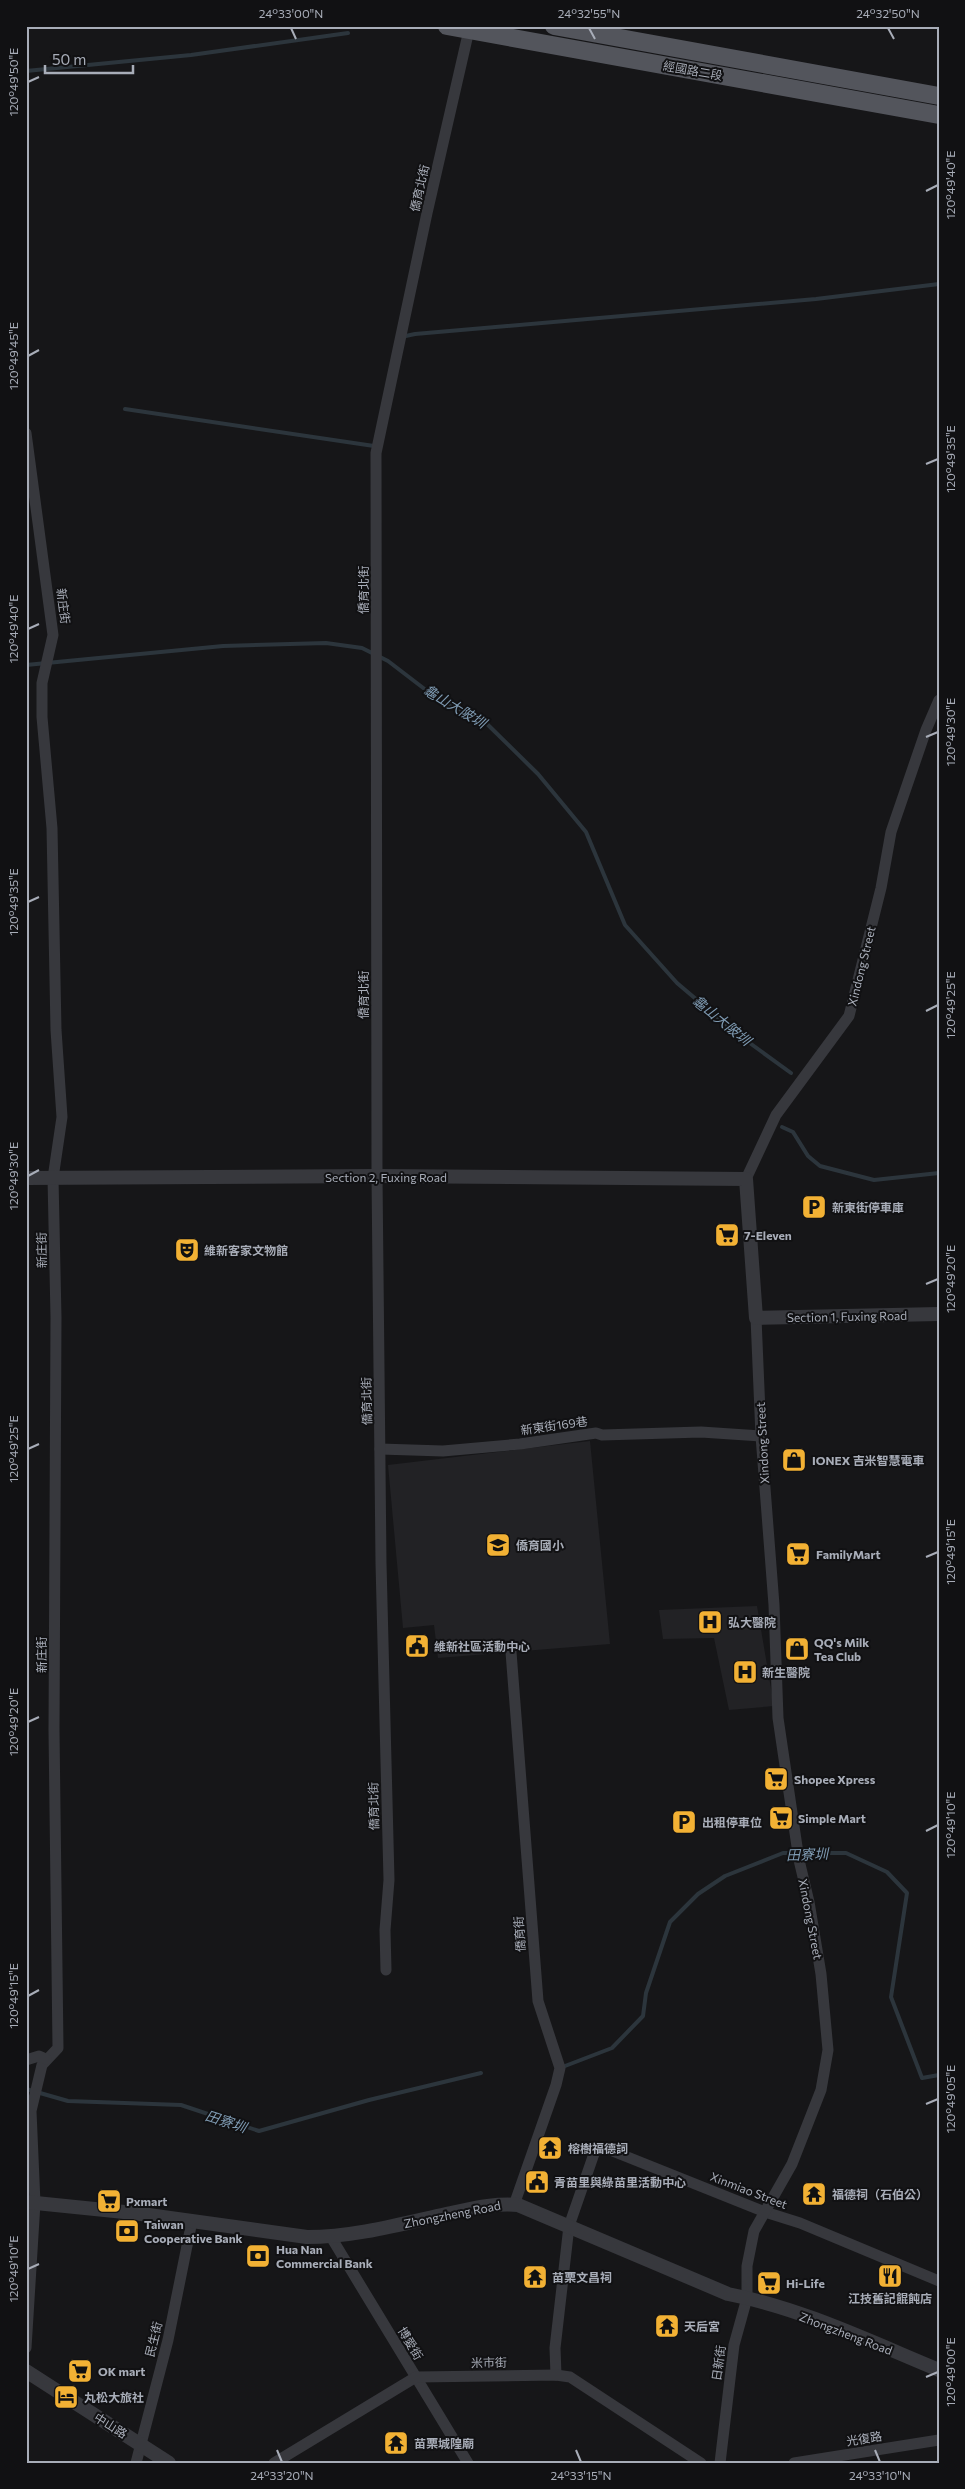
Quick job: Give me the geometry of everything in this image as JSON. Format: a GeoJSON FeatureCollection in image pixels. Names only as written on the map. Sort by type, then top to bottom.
{"type":"FeatureCollection","features":[{"type":"Feature","properties":{"kind":"main road","name":"經國路二段"},"geometry":{"type":"LineString","coordinates":[[447,26],[939,115]]}},
{"type":"Feature","properties":{"kind":"main road","name":"經國路二段"},"geometry":{"type":"LineString","coordinates":[[554,26],[939,96]]}},
{"type":"Feature","properties":{"kind":"street","name":"僑育北街"},"geometry":{"type":"LineString","coordinates":[[386,1970],[389,1880],[380,1449],[377,1176],[376,453],[427,213],[469,30]]}},
{"type":"Feature","properties":{"kind":"street","name":"新庄街"},"geometry":{"type":"LineString","coordinates":[[26,433],[53,635],[42,683],[42,717],[52,828],[56,1030],[62,1117],[53,1178],[56,1317],[54,1738],[58,2048],[44,2062]]}},
{"type":"Feature","properties":{"kind":"street","name":"Xindong Street"},"geometry":{"type":"LineString","coordinates":[[765,2212],[792,2164],[821,2090],[828,2050],[821,1974],[810,1902],[799,1860],[798,1842],[778,1718],[774,1605],[761,1436],[756,1318],[746,1179],[776,1115],[849,1016],[881,888],[892,832],[926,730],[939,700]]}},
{"type":"Feature","properties":{"kind":"street","name":"Section 2, Fuxing Road"},"geometry":{"type":"LineString","coordinates":[[26,1178],[377,1176],[746,1179]]}},
{"type":"Feature","properties":{"kind":"street","name":"Section 1, Fuxing Road"},"geometry":{"type":"LineString","coordinates":[[756,1318],[939,1314]]}},
{"type":"Feature","properties":{"kind":"street","name":"新東街169巷"},"geometry":{"type":"LineString","coordinates":[[380,1449],[443,1451],[520,1444],[596,1433],[602,1436],[701,1432],[761,1436]]}},
{"type":"Feature","properties":{"kind":"street","name":"僑育街"},"geometry":{"type":"LineString","coordinates":[[511,1652],[538,2001],[560,2068],[556,2085],[514,2204]]}},
{"type":"Feature","properties":{"kind":"street"},"geometry":{"type":"LineString","coordinates":[[26,2060],[39,2056],[44,2062],[31,2112],[31,2202],[26,2348]]}},
{"type":"Feature","properties":{"kind":"street","name":"Xinmiao Street"},"geometry":{"type":"LineString","coordinates":[[569,2226],[596,2148],[610,2150],[765,2212],[800,2223],[939,2281]]}},
{"type":"Feature","properties":{"kind":"street","name":"Zhongzheng Road"},"geometry":{"type":"LineString","coordinates":[[31,2202],[192,2221],[288,2236],[330,2237],[485,2205],[514,2204],[530,2209],[728,2294],[747,2298],[831,2326],[939,2370]]}},
{"type":"Feature","properties":{"kind":"street","name":"日新街"},"geometry":{"type":"LineString","coordinates":[[720,2463],[734,2345],[747,2298],[747,2266],[751,2243],[754,2231],[765,2212]]}},
{"type":"Feature","properties":{"kind":"street","name":"民生街"},"geometry":{"type":"LineString","coordinates":[[136,2463],[168,2340],[192,2221]]}},
{"type":"Feature","properties":{"kind":"street"},"geometry":{"type":"LineString","coordinates":[[556,2375],[555,2348],[569,2226]]}},
{"type":"Feature","properties":{"kind":"street","name":"博愛街"},"geometry":{"type":"LineString","coordinates":[[330,2237],[468,2463]]}},
{"type":"Feature","properties":{"kind":"street","name":"中山路"},"geometry":{"type":"LineString","coordinates":[[26,2371],[169,2463]]}},
{"type":"Feature","properties":{"kind":"street","name":"米市街"},"geometry":{"type":"LineString","coordinates":[[416,2377],[556,2375],[570,2377],[701,2463]]}},
{"type":"Feature","properties":{"kind":"street"},"geometry":{"type":"LineString","coordinates":[[274,2463],[416,2377]]}},
{"type":"Feature","properties":{"kind":"street","name":"光復路"},"geometry":{"type":"LineString","coordinates":[[794,2463],[939,2440]]}},
{"type":"Feature","properties":{"kind":"shaded area","name":"僑育國小"},"geometry":{"type":"Polygon","coordinates":[[[590,1441],[610,1644],[438,1658],[434,1625],[403,1628],[388,1465],[590,1441]]]}},
{"type":"Feature","properties":{"kind":"shaded area"},"geometry":{"type":"Polygon","coordinates":[[[757,1606],[774,1706],[729,1710],[714,1638],[663,1639],[659,1610],[757,1606]]]}},
{"type":"Feature","properties":{"kind":"waterway"},"geometry":{"type":"LineString","coordinates":[[26,71],[191,55],[348,33]]}},
{"type":"Feature","properties":{"kind":"waterway"},"geometry":{"type":"LineString","coordinates":[[401,337],[415,334],[816,299],[939,284]]}},
{"type":"Feature","properties":{"kind":"waterway"},"geometry":{"type":"LineString","coordinates":[[125,409],[374,446]]}},
{"type":"Feature","properties":{"kind":"waterway","name":"龜山大陂圳"},"geometry":{"type":"LineString","coordinates":[[26,665],[223,646],[326,643],[362,648],[388,661],[435,697],[485,722],[538,774],[586,832],[625,925],[677,983],[736,1033],[791,1073]]}},
{"type":"Feature","properties":{"kind":"waterway","name":"龜山大陂圳"},"geometry":{"type":"LineString","coordinates":[[782,1127],[793,1132],[808,1156],[820,1166],[874,1180],[939,1173]]}},
{"type":"Feature","properties":{"kind":"waterway","name":"田寮圳"},"geometry":{"type":"LineString","coordinates":[[565,2066],[612,2048],[643,2016],[646,1993],[670,1922],[698,1894],[725,1876],[783,1853],[846,1853],[887,1872],[907,1893],[891,1997],[922,2078],[939,2075]]}},
{"type":"Feature","properties":{"kind":"waterway","name":"田寮圳"},"geometry":{"type":"LineString","coordinates":[[26,2089],[68,2101],[181,2105],[259,2131],[369,2100],[481,2073]]}},
{"type":"Feature","properties":{"kind":"place","name":"新東街停車庫"},"geometry":{"type":"Point","coordinates":[814,1207]}},
{"type":"Feature","properties":{"kind":"place","name":"7-Eleven"},"geometry":{"type":"Point","coordinates":[727,1235]}},
{"type":"Feature","properties":{"kind":"place","name":"維新客家文物館"},"geometry":{"type":"Point","coordinates":[187,1250]}},
{"type":"Feature","properties":{"kind":"place","name":"IONEX 吉米智慧電車"},"geometry":{"type":"Point","coordinates":[794,1460]}},
{"type":"Feature","properties":{"kind":"place","name":"僑育國小"},"geometry":{"type":"Point","coordinates":[498,1545]}},
{"type":"Feature","properties":{"kind":"place","name":"FamilyMart"},"geometry":{"type":"Point","coordinates":[798,1554]}},
{"type":"Feature","properties":{"kind":"place","name":"弘大醫院"},"geometry":{"type":"Point","coordinates":[710,1622]}},
{"type":"Feature","properties":{"kind":"place","name":"維新社區活動中心"},"geometry":{"type":"Point","coordinates":[417,1646]}},
{"type":"Feature","properties":{"kind":"place","name":"QQ's Milk Tea Club"},"geometry":{"type":"Point","coordinates":[797,1649]}},
{"type":"Feature","properties":{"kind":"place","name":"新生醫院"},"geometry":{"type":"Point","coordinates":[745,1672]}},
{"type":"Feature","properties":{"kind":"place","name":"Shopee Xpress"},"geometry":{"type":"Point","coordinates":[776,1779]}},
{"type":"Feature","properties":{"kind":"place","name":"Simple Mart"},"geometry":{"type":"Point","coordinates":[781,1818]}},
{"type":"Feature","properties":{"kind":"place","name":"出租停車位"},"geometry":{"type":"Point","coordinates":[684,1822]}},
{"type":"Feature","properties":{"kind":"place","name":"榕樹福德詞"},"geometry":{"type":"Point","coordinates":[550,2148]}},
{"type":"Feature","properties":{"kind":"place","name":"青苗里與綠苗里活動中心"},"geometry":{"type":"Point","coordinates":[537,2182]}},
{"type":"Feature","properties":{"kind":"place","name":"福德祠（石伯公）"},"geometry":{"type":"Point","coordinates":[814,2194]}},
{"type":"Feature","properties":{"kind":"place","name":"Pxmart"},"geometry":{"type":"Point","coordinates":[109,2201]}},
{"type":"Feature","properties":{"kind":"place","name":"Taiwan Cooperative Bank"},"geometry":{"type":"Point","coordinates":[127,2231]}},
{"type":"Feature","properties":{"kind":"place","name":"Hua Nan Commercial Bank"},"geometry":{"type":"Point","coordinates":[258,2256]}},
{"type":"Feature","properties":{"kind":"place","name":"江技舊記餛飩店"},"geometry":{"type":"Point","coordinates":[890,2276]}},
{"type":"Feature","properties":{"kind":"place","name":"苗栗文昌祠"},"geometry":{"type":"Point","coordinates":[535,2277]}},
{"type":"Feature","properties":{"kind":"place","name":"Hi-Life"},"geometry":{"type":"Point","coordinates":[769,2283]}},
{"type":"Feature","properties":{"kind":"place","name":"天后宮"},"geometry":{"type":"Point","coordinates":[667,2326]}},
{"type":"Feature","properties":{"kind":"place","name":"OK mart"},"geometry":{"type":"Point","coordinates":[80,2371]}},
{"type":"Feature","properties":{"kind":"place","name":"丸松大旅社"},"geometry":{"type":"Point","coordinates":[66,2397]}},
{"type":"Feature","properties":{"kind":"place","name":"苗栗城隍廟"},"geometry":{"type":"Point","coordinates":[396,2443]}}]}
